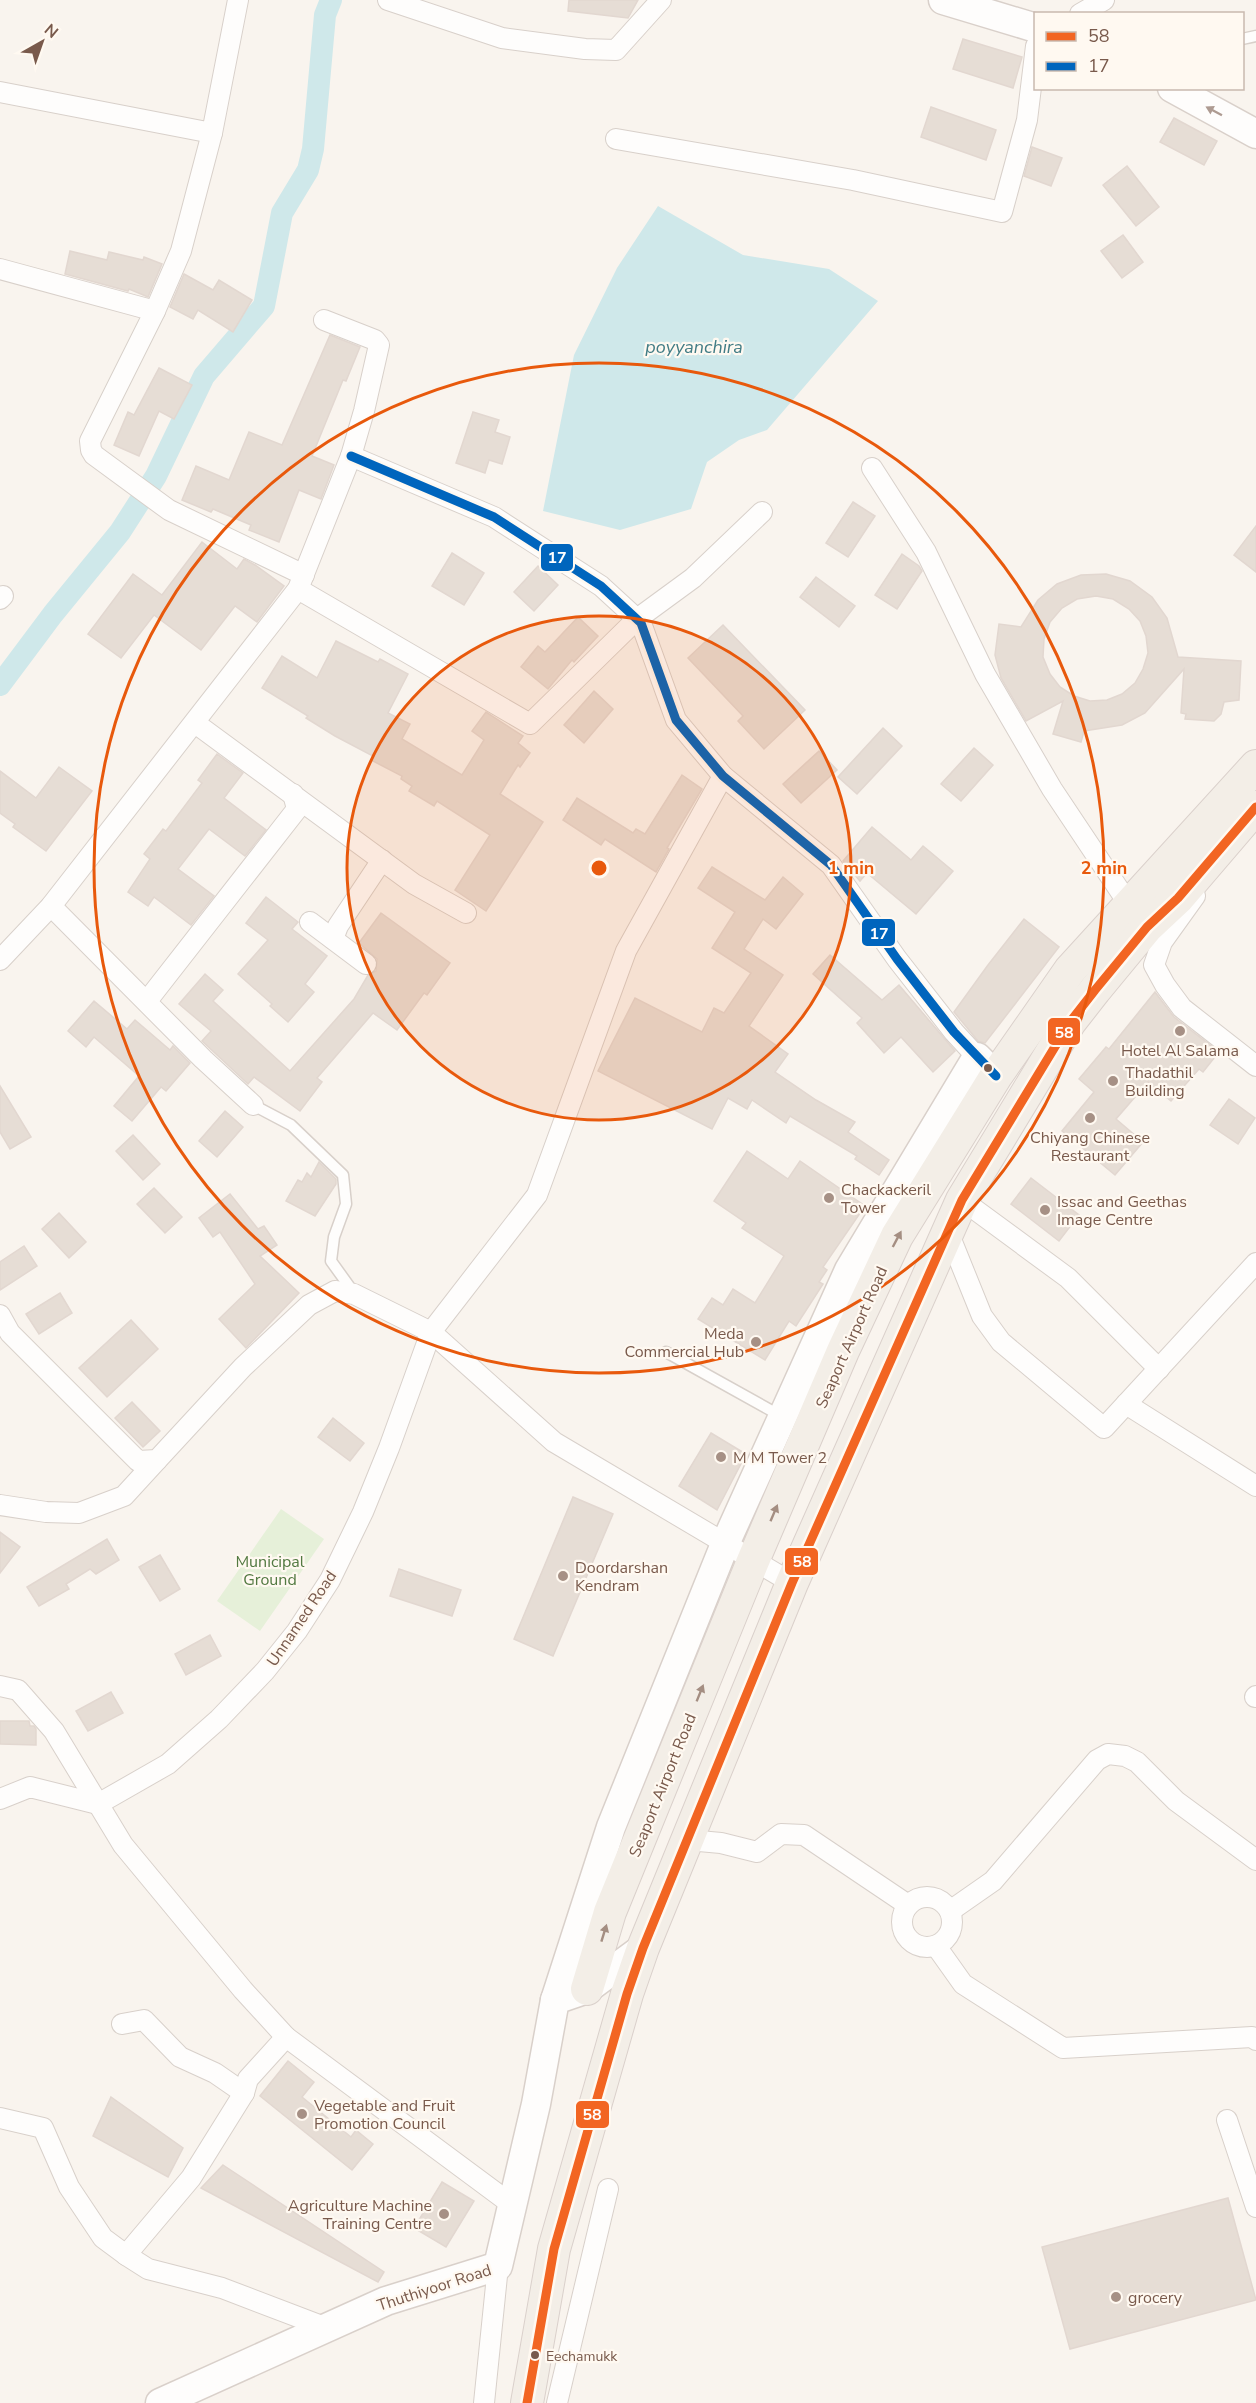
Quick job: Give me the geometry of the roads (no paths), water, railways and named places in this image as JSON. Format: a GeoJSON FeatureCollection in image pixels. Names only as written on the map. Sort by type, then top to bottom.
{"type":"FeatureCollection","features":[{"type":"Feature","properties":{"kind":"main road","name":"Seaport Airport Road"},"geometry":{"type":"LineString","coordinates":[[527,2403],[554,2248],[627,1994],[643,1948],[792,1583],[948,1232],[963,1200],[1070,1022],[1095,990],[1172,861],[1256,766]]}},
{"type":"Feature","properties":{"kind":"main road","name":"Seaport Airport Road"},"geometry":{"type":"LineString","coordinates":[[587,1989],[610,1912],[753,1561],[843,1351],[897,1236],[987,1066],[1070,970],[1138,916],[1178,898],[1256,807]]}},
{"type":"Feature","properties":{"kind":"street"},"geometry":{"type":"LineString","coordinates":[[238,0],[212,133],[181,251],[155,311],[90,441],[94,455],[169,510],[301,582],[530,724],[637,619],[693,578],[762,512]]}},
{"type":"Feature","properties":{"kind":"street"},"geometry":{"type":"LineString","coordinates":[[388,0],[502,38],[585,49],[616,50],[661,0]]}},
{"type":"Feature","properties":{"kind":"street"},"geometry":{"type":"LineString","coordinates":[[943,0],[1034,28]]}},
{"type":"Feature","properties":{"kind":"street"},"geometry":{"type":"LineString","coordinates":[[1083,12],[1104,0]]}},
{"type":"Feature","properties":{"kind":"street"},"geometry":{"type":"LineString","coordinates":[[616,139],[853,180],[1002,212],[1027,120],[1034,55]]}},
{"type":"Feature","properties":{"kind":"street"},"geometry":{"type":"LineString","coordinates":[[1176,90],[1256,134]]}},
{"type":"Feature","properties":{"kind":"street"},"geometry":{"type":"LineString","coordinates":[[0,92],[212,133]]}},
{"type":"Feature","properties":{"kind":"street"},"geometry":{"type":"LineString","coordinates":[[0,269],[155,311]]}},
{"type":"Feature","properties":{"kind":"street"},"geometry":{"type":"LineString","coordinates":[[0,960],[51,906],[195,723],[301,582],[351,456],[379,345],[375,339],[324,320]]}},
{"type":"Feature","properties":{"kind":"street"},"geometry":{"type":"LineString","coordinates":[[351,456],[494,517],[601,586],[637,619],[641,623],[676,720],[723,776],[831,865],[897,959],[954,1032],[987,1066]]}},
{"type":"Feature","properties":{"kind":"street"},"geometry":{"type":"LineString","coordinates":[[872,468],[926,552],[985,674],[1052,789],[1138,916]]}},
{"type":"Feature","properties":{"kind":"street"},"geometry":{"type":"LineString","coordinates":[[195,723],[414,884],[466,913]]}},
{"type":"Feature","properties":{"kind":"street","name":"Unnamed Road"},"geometry":{"type":"LineString","coordinates":[[98,1804],[168,1764],[219,1719],[257,1679],[297,1630],[330,1580],[363,1512],[390,1448],[431,1332],[537,1195],[626,951],[723,776]]}},
{"type":"Feature","properties":{"kind":"street"},"geometry":{"type":"LineString","coordinates":[[147,1001],[297,809],[293,794]]}},
{"type":"Feature","properties":{"kind":"street"},"geometry":{"type":"LineString","coordinates":[[1214,856],[1201,888],[1162,942],[1154,965],[1182,1008],[1256,1066]]}},
{"type":"Feature","properties":{"kind":"street"},"geometry":{"type":"LineString","coordinates":[[333,939],[338,926],[382,860]]}},
{"type":"Feature","properties":{"kind":"street"},"geometry":{"type":"LineString","coordinates":[[51,906],[203,1059],[253,1105]]}},
{"type":"Feature","properties":{"kind":"street"},"geometry":{"type":"LineString","coordinates":[[310,922],[366,964]]}},
{"type":"Feature","properties":{"kind":"street","name":"Thuthiyoor Road"},"geometry":{"type":"LineString","coordinates":[[160,2403],[386,2301],[498,2266],[536,2104],[555,2000],[611,1827],[725,1544],[849,1270],[987,1066]]}},
{"type":"Feature","properties":{"kind":"street"},"geometry":{"type":"LineString","coordinates":[[963,1200],[1068,1278],[1159,1368]]}},
{"type":"Feature","properties":{"kind":"street"},"geometry":{"type":"LineString","coordinates":[[948,1232],[982,1316],[1001,1342],[1104,1428],[1256,1263]]}},
{"type":"Feature","properties":{"kind":"street"},"geometry":{"type":"LineString","coordinates":[[0,1505],[46,1512],[79,1513],[124,1496],[243,1367],[309,1305],[334,1291],[354,1294],[431,1332],[554,1442],[792,1583]]}},
{"type":"Feature","properties":{"kind":"street"},"geometry":{"type":"LineString","coordinates":[[0,1315],[10,1334],[138,1461],[157,1460]]}},
{"type":"Feature","properties":{"kind":"street"},"geometry":{"type":"LineString","coordinates":[[1126,1404],[1256,1486]]}},
{"type":"Feature","properties":{"kind":"street"},"geometry":{"type":"LineString","coordinates":[[0,1686],[18,1689],[54,1731],[131,1854],[243,1990],[286,2037],[511,2204]]}},
{"type":"Feature","properties":{"kind":"street"},"geometry":{"type":"LineString","coordinates":[[950,1911],[993,1881],[1097,1760],[1108,1754],[1125,1756],[1137,1762],[1176,1801],[1256,1860]]}},
{"type":"Feature","properties":{"kind":"street"},"geometry":{"type":"LineString","coordinates":[[0,1799],[30,1787],[98,1804]]}},
{"type":"Feature","properties":{"kind":"street"},"geometry":{"type":"LineString","coordinates":[[688,1840],[721,1843],[757,1851],[781,1834],[804,1835],[908,1905]]}},
{"type":"Feature","properties":{"kind":"street"},"geometry":{"type":"LineString","coordinates":[[930,1897],[942,1902],[950,1911],[952,1925],[947,1938],[936,1946],[923,1947],[911,1942],[903,1931],[902,1917],[908,1905],[918,1898],[930,1897]]}},
{"type":"Feature","properties":{"kind":"street"},"geometry":{"type":"LineString","coordinates":[[936,1946],[963,1984],[1064,2048],[1252,2037],[1256,2040]]}},
{"type":"Feature","properties":{"kind":"street"},"geometry":{"type":"LineString","coordinates":[[555,2000],[587,1989],[643,1948]]}},
{"type":"Feature","properties":{"kind":"street"},"geometry":{"type":"LineString","coordinates":[[122,2024],[144,2020],[180,2058],[215,2073],[244,2093]]}},
{"type":"Feature","properties":{"kind":"street"},"geometry":{"type":"LineString","coordinates":[[126,2255],[191,2178],[244,2093],[248,2079],[286,2037]]}},
{"type":"Feature","properties":{"kind":"street"},"geometry":{"type":"LineString","coordinates":[[0,2118],[43,2128],[75,2196],[103,2238],[126,2255],[148,2269],[222,2288],[327,2328]]}},
{"type":"Feature","properties":{"kind":"street"},"geometry":{"type":"LineString","coordinates":[[1227,2120],[1256,2207]]}},
{"type":"Feature","properties":{"kind":"street"},"geometry":{"type":"LineString","coordinates":[[557,2403],[608,2189]]}},
{"type":"Feature","properties":{"kind":"street"},"geometry":{"type":"LineString","coordinates":[[484,2403],[498,2266]]}},
{"type":"Feature","properties":{"kind":"lane"},"geometry":{"type":"LineString","coordinates":[[253,1105],[291,1125],[343,1175],[346,1204],[334,1237],[331,1261],[354,1294]]}},
{"type":"Feature","properties":{"kind":"lane"},"geometry":{"type":"LineString","coordinates":[[666,1352],[783,1417]]}},
{"type":"Feature","properties":{"kind":"water","name":"poyyanchira"},"geometry":{"type":"Polygon","coordinates":[[[658,206],[743,255],[829,269],[878,301],[767,430],[739,440],[707,462],[691,509],[620,530],[543,511],[574,355],[617,268],[658,206]]]}},
{"type":"Feature","properties":{"kind":"waterway"},"geometry":{"type":"LineString","coordinates":[[0,685],[53,614],[120,532],[156,476],[204,376],[264,306],[282,213],[308,170],[313,149],[325,15],[331,0]]}},
{"type":"Feature","properties":{"kind":"place","name":"Hotel Al Salama"},"geometry":{"type":"Point","coordinates":[1180,1031]}},
{"type":"Feature","properties":{"kind":"place","name":"Thadathil Building"},"geometry":{"type":"Point","coordinates":[1113,1081]}},
{"type":"Feature","properties":{"kind":"place","name":"Chiyang Chinese Restaurant"},"geometry":{"type":"Point","coordinates":[1090,1118]}},
{"type":"Feature","properties":{"kind":"place","name":"Chackackeril Tower"},"geometry":{"type":"Point","coordinates":[829,1198]}},
{"type":"Feature","properties":{"kind":"place","name":"Issac and Geethas Image Centre"},"geometry":{"type":"Point","coordinates":[1045,1210]}},
{"type":"Feature","properties":{"kind":"place","name":"Meda Commercial Hub"},"geometry":{"type":"Point","coordinates":[756,1342]}},
{"type":"Feature","properties":{"kind":"place","name":"M M Tower 2"},"geometry":{"type":"Point","coordinates":[721,1457]}},
{"type":"Feature","properties":{"kind":"place","name":"Doordarshan Kendram"},"geometry":{"type":"Point","coordinates":[563,1576]}},
{"type":"Feature","properties":{"kind":"place","name":"Vegetable and Fruit Promotion Council"},"geometry":{"type":"Point","coordinates":[302,2114]}},
{"type":"Feature","properties":{"kind":"place","name":"Agriculture Machine Training Centre"},"geometry":{"type":"Point","coordinates":[444,2214]}},
{"type":"Feature","properties":{"kind":"place","name":"grocery"},"geometry":{"type":"Point","coordinates":[1116,2297]}},
{"type":"Feature","properties":{"kind":"place","name":"Eechamukk"},"geometry":{"type":"Point","coordinates":[535,2355]}},
{"type":"Feature","properties":{"kind":"park label","name":"Municipal Ground"},"geometry":{"type":"Point","coordinates":[270,1570]}}]}
